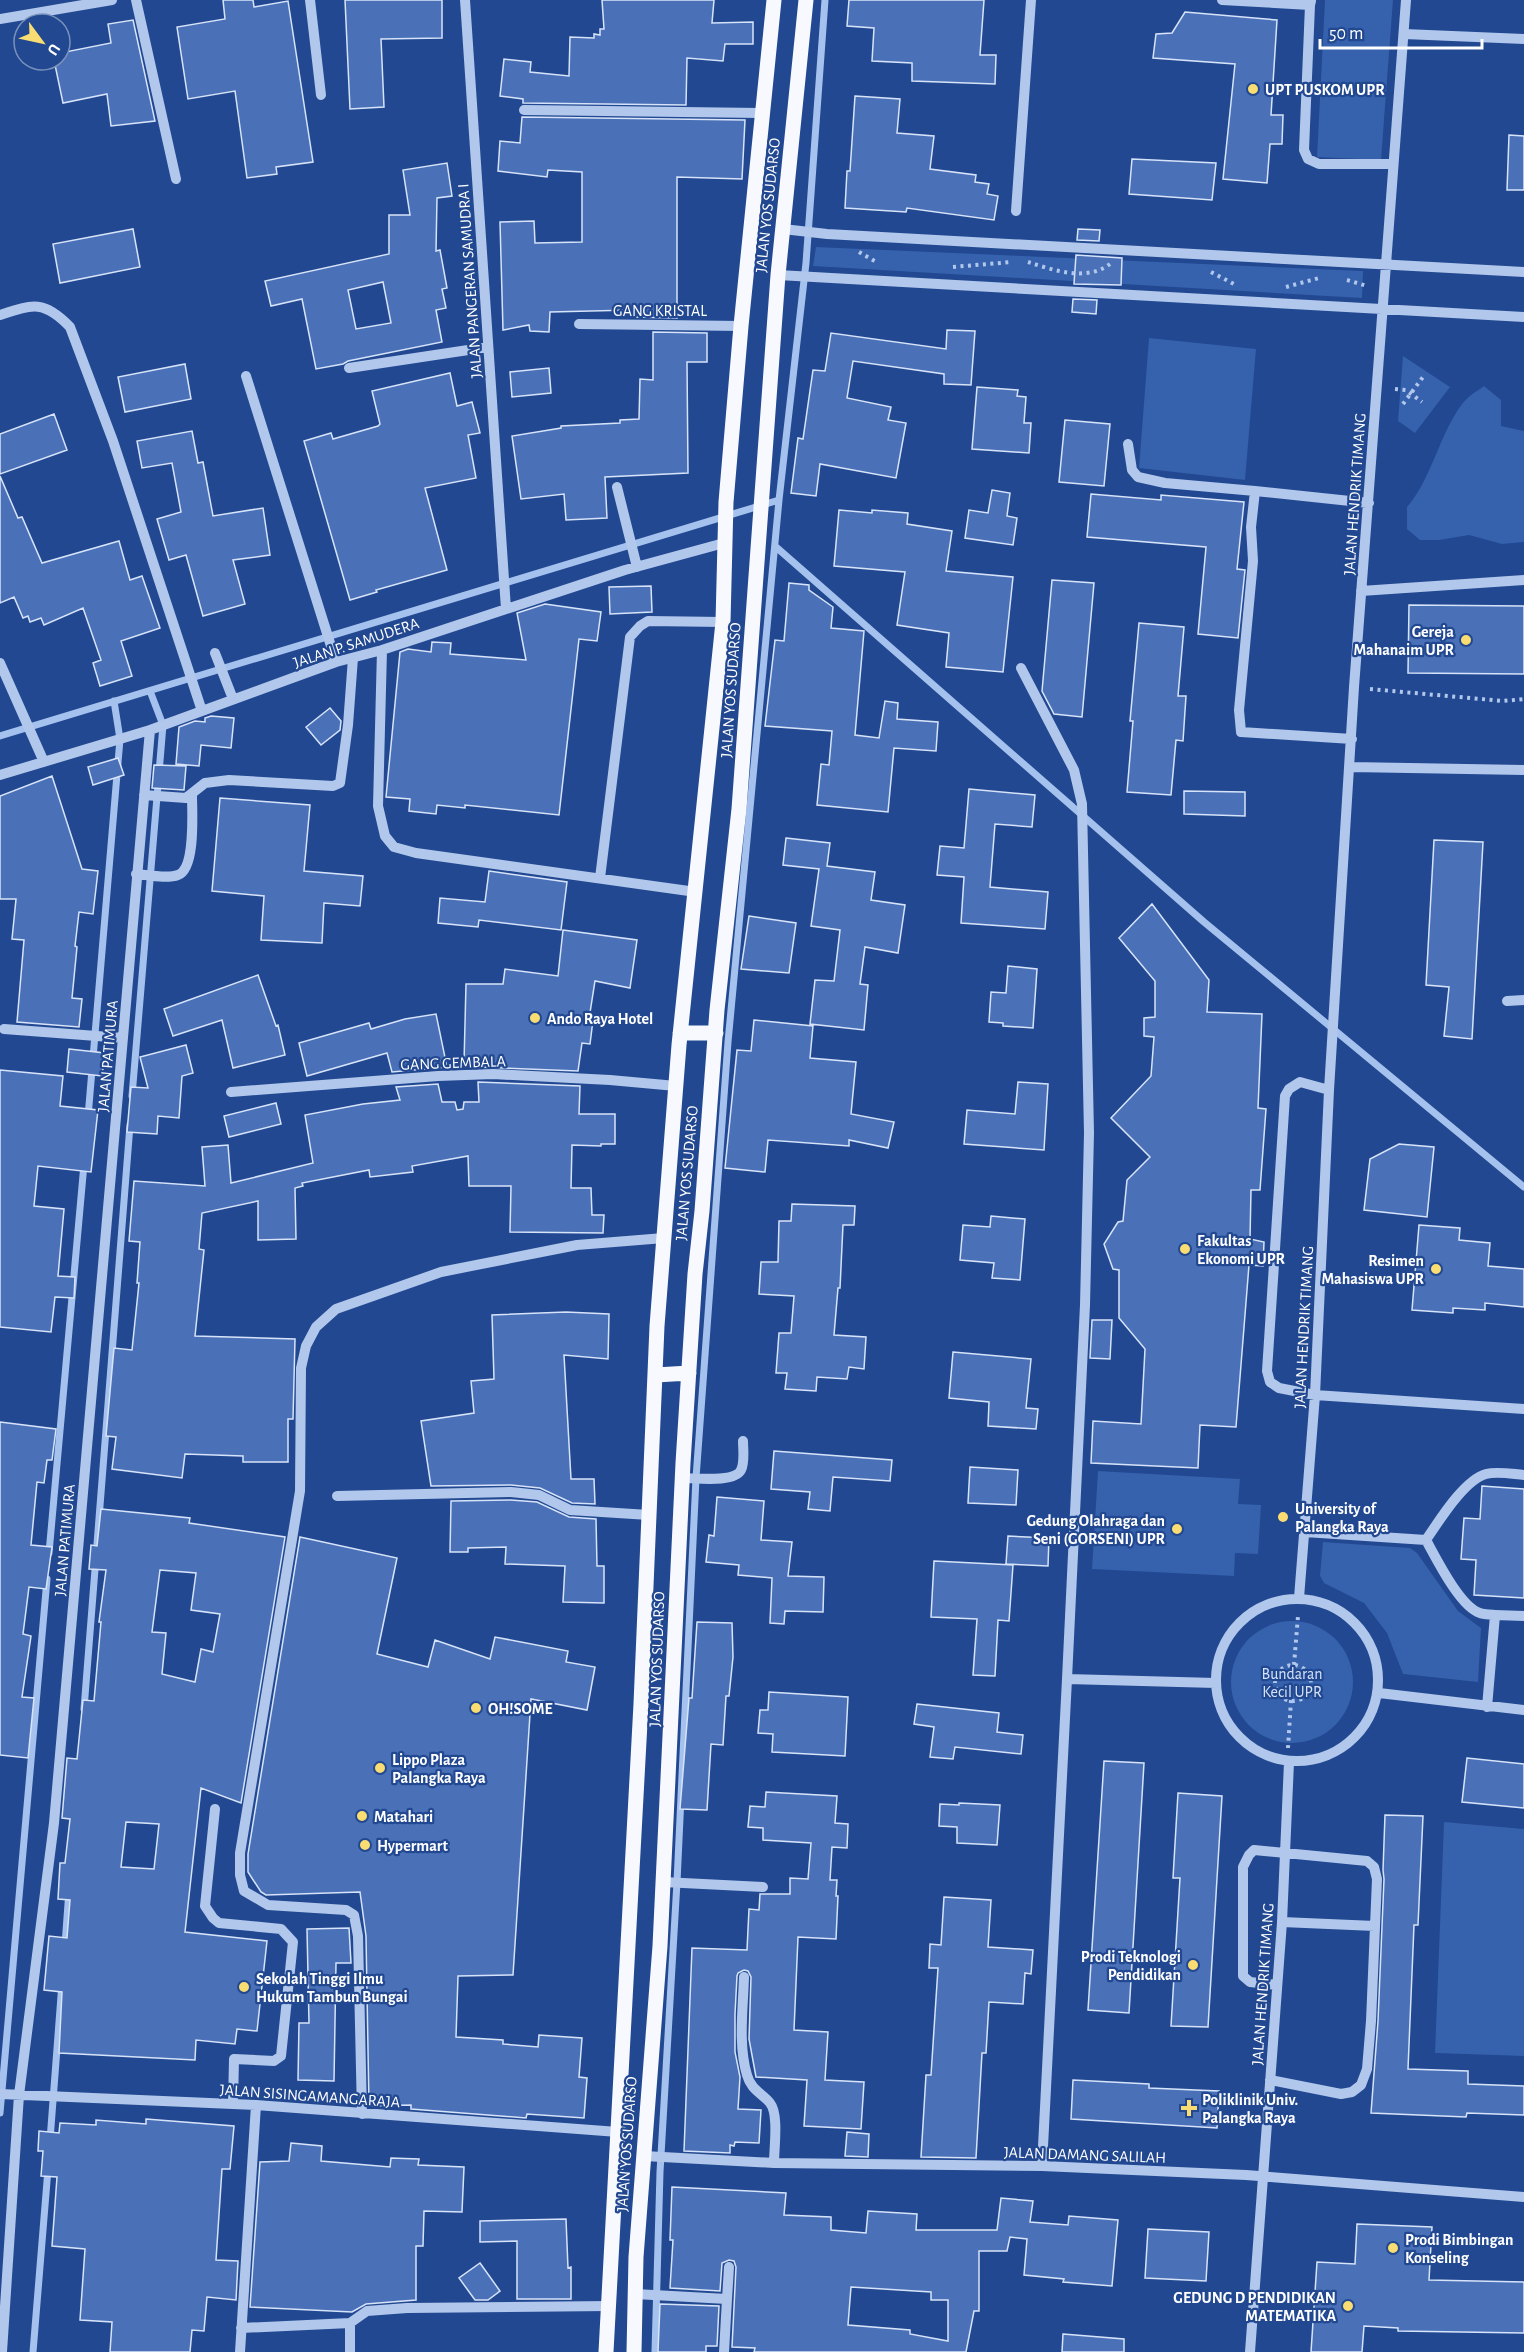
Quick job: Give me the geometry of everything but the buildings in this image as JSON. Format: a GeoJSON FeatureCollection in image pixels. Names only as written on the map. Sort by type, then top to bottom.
{"type":"FeatureCollection","features":[{"type":"Feature","properties":{"kind":"main road","name":"JALAN YOS SUDARSO"},"geometry":{"type":"LineString","coordinates":[[606,2352],[641,1704],[657,1326],[680,1033],[723,622],[724,526],[741,326],[774,0]]}},
{"type":"Feature","properties":{"kind":"main road","name":"JALAN YOS SUDARSO"},"geometry":{"type":"LineString","coordinates":[[634,2352],[635,2294],[655,2157],[663,1881],[688,1373],[716,1033],[739,809],[778,275],[806,0]]}},
{"type":"Feature","properties":{"kind":"main road"},"geometry":{"type":"LineString","coordinates":[[680,1033],[716,1033]]}},
{"type":"Feature","properties":{"kind":"main road"},"geometry":{"type":"LineString","coordinates":[[656,1375],[688,1373]]}},
{"type":"Feature","properties":{"kind":"street"},"geometry":{"type":"LineString","coordinates":[[0,20],[112,0]]}},
{"type":"Feature","properties":{"kind":"street"},"geometry":{"type":"LineString","coordinates":[[136,0],[176,179]]}},
{"type":"Feature","properties":{"kind":"street"},"geometry":{"type":"LineString","coordinates":[[310,0],[321,95]]}},
{"type":"Feature","properties":{"kind":"street","name":"JALAN PANGERAN SAMUDRA I"},"geometry":{"type":"LineString","coordinates":[[465,0],[506,609]]}},
{"type":"Feature","properties":{"kind":"street"},"geometry":{"type":"LineString","coordinates":[[1016,211],[1030,0]]}},
{"type":"Feature","properties":{"kind":"street"},"geometry":{"type":"LineString","coordinates":[[1222,0],[1311,3],[1304,150],[1308,159],[1319,164],[1393,164]]}},
{"type":"Feature","properties":{"kind":"street","name":"JALAN HENDRIK TIMANG"},"geometry":{"type":"LineString","coordinates":[[1299,1598],[1315,1395],[1329,1090],[1351,767],[1354,687],[1406,0]]}},
{"type":"Feature","properties":{"kind":"street"},"geometry":{"type":"LineString","coordinates":[[1404,34],[1524,39]]}},
{"type":"Feature","properties":{"kind":"street"},"geometry":{"type":"LineString","coordinates":[[524,110],[761,113]]}},
{"type":"Feature","properties":{"kind":"street"},"geometry":{"type":"LineString","coordinates":[[783,229],[827,234],[1524,272]]}},
{"type":"Feature","properties":{"kind":"street"},"geometry":{"type":"LineString","coordinates":[[778,275],[1524,317]]}},
{"type":"Feature","properties":{"kind":"street"},"geometry":{"type":"LineString","coordinates":[[0,315],[23,307],[42,306],[59,316],[70,327],[113,441],[202,711]]}},
{"type":"Feature","properties":{"kind":"street","name":"GANG KRISTAL"},"geometry":{"type":"LineString","coordinates":[[579,324],[741,326]]}},
{"type":"Feature","properties":{"kind":"street"},"geometry":{"type":"LineString","coordinates":[[349,368],[488,347]]}},
{"type":"Feature","properties":{"kind":"street"},"geometry":{"type":"LineString","coordinates":[[246,376],[336,662]]}},
{"type":"Feature","properties":{"kind":"street"},"geometry":{"type":"LineString","coordinates":[[1128,444],[1132,470],[1138,477],[1165,483],[1369,503]]}},
{"type":"Feature","properties":{"kind":"street"},"geometry":{"type":"LineString","coordinates":[[617,487],[637,567]]}},
{"type":"Feature","properties":{"kind":"street"},"geometry":{"type":"LineString","coordinates":[[1255,491],[1251,527],[1253,561],[1239,710],[1241,732],[1352,739]]}},
{"type":"Feature","properties":{"kind":"street","name":"JALAN P. SAMUDERA"},"geometry":{"type":"LineString","coordinates":[[0,775],[150,730],[336,662],[382,650],[637,567],[724,543]]}},
{"type":"Feature","properties":{"kind":"street"},"geometry":{"type":"LineString","coordinates":[[1361,591],[1524,580]]}},
{"type":"Feature","properties":{"kind":"street"},"geometry":{"type":"LineString","coordinates":[[600,878],[630,637],[648,621],[723,622]]}},
{"type":"Feature","properties":{"kind":"street"},"geometry":{"type":"LineString","coordinates":[[382,650],[378,806],[384,836],[394,847],[416,853],[696,892]]}},
{"type":"Feature","properties":{"kind":"street"},"geometry":{"type":"LineString","coordinates":[[215,653],[233,699]]}},
{"type":"Feature","properties":{"kind":"street"},"geometry":{"type":"LineString","coordinates":[[144,795],[186,798],[205,783],[222,780],[333,786],[340,783],[354,658]]}},
{"type":"Feature","properties":{"kind":"street"},"geometry":{"type":"LineString","coordinates":[[0,663],[44,762]]}},
{"type":"Feature","properties":{"kind":"street"},"geometry":{"type":"LineString","coordinates":[[1021,668],[1074,770],[1082,804],[1087,994],[1089,1144],[1086,1305],[1042,2166]]}},
{"type":"Feature","properties":{"kind":"street","name":"JALAN PATIMURA"},"geometry":{"type":"LineString","coordinates":[[2,2352],[20,2095],[54,1823],[150,730]]}},
{"type":"Feature","properties":{"kind":"street"},"geometry":{"type":"LineString","coordinates":[[1351,767],[1524,770]]}},
{"type":"Feature","properties":{"kind":"street"},"geometry":{"type":"LineString","coordinates":[[136,874],[178,876],[183,872],[191,850],[192,795]]}},
{"type":"Feature","properties":{"kind":"street"},"geometry":{"type":"LineString","coordinates":[[1507,1001],[1524,1000]]}},
{"type":"Feature","properties":{"kind":"street"},"geometry":{"type":"LineString","coordinates":[[4,1029],[123,1038]]}},
{"type":"Feature","properties":{"kind":"street","name":"GANG GEMBALA"},"geometry":{"type":"LineString","coordinates":[[231,1092],[493,1074],[676,1086]]}},
{"type":"Feature","properties":{"kind":"street"},"geometry":{"type":"LineString","coordinates":[[1329,1090],[1300,1082],[1288,1089],[1285,1096],[1267,1371],[1270,1382],[1279,1388],[1315,1395],[1524,1409]]}},
{"type":"Feature","properties":{"kind":"street"},"geometry":{"type":"LineString","coordinates":[[362,2114],[358,1936],[354,1914],[346,1910],[268,1905],[244,1891],[240,1875],[242,1842],[300,1491],[301,1368],[306,1346],[316,1327],[336,1309],[441,1272],[578,1245],[664,1238]]}},
{"type":"Feature","properties":{"kind":"street"},"geometry":{"type":"LineString","coordinates":[[682,1478],[716,1479],[736,1476],[741,1472],[743,1465],[743,1441]]}},
{"type":"Feature","properties":{"kind":"street"},"geometry":{"type":"LineString","coordinates":[[1426,1540],[1464,1490],[1477,1477],[1488,1473],[1524,1475]]}},
{"type":"Feature","properties":{"kind":"street"},"geometry":{"type":"LineString","coordinates":[[337,1496],[511,1492],[538,1495],[570,1510],[649,1515]]}},
{"type":"Feature","properties":{"kind":"street"},"geometry":{"type":"LineString","coordinates":[[1305,1532],[1426,1540]]}},
{"type":"Feature","properties":{"kind":"street"},"geometry":{"type":"LineString","coordinates":[[1426,1540],[1449,1581],[1464,1600],[1479,1613],[1524,1616]]}},
{"type":"Feature","properties":{"kind":"street"},"geometry":{"type":"LineString","coordinates":[[1299,1598],[1330,1605],[1343,1612],[1359,1628],[1371,1646],[1376,1660],[1379,1693],[1368,1720],[1348,1744],[1320,1758],[1289,1761],[1261,1754],[1238,1736],[1222,1712],[1216,1683],[1220,1654],[1235,1628],[1258,1609],[1272,1603],[1299,1598]]}},
{"type":"Feature","properties":{"kind":"street"},"geometry":{"type":"LineString","coordinates":[[1487,1707],[1495,1615]]}},
{"type":"Feature","properties":{"kind":"street"},"geometry":{"type":"LineString","coordinates":[[1067,1679],[1216,1683]]}},
{"type":"Feature","properties":{"kind":"street"},"geometry":{"type":"LineString","coordinates":[[1379,1693],[1524,1710]]}},
{"type":"Feature","properties":{"kind":"street","name":"JALAN HENDRIK TIMANG"},"geometry":{"type":"LineString","coordinates":[[1250,2352],[1282,1922],[1289,1761]]}},
{"type":"Feature","properties":{"kind":"street"},"geometry":{"type":"LineString","coordinates":[[215,1809],[205,1906],[219,1923],[281,1929],[293,1942],[281,2056],[274,2061],[234,2059],[233,2104]]}},
{"type":"Feature","properties":{"kind":"street"},"geometry":{"type":"LineString","coordinates":[[1270,2080],[1341,2094],[1352,2092],[1361,2085],[1366,2068],[1371,2021],[1377,1879],[1374,1866],[1367,1861],[1284,1852],[1254,1850],[1249,1855],[1243,1867],[1243,1976],[1250,1982],[1276,1985]]}},
{"type":"Feature","properties":{"kind":"street"},"geometry":{"type":"LineString","coordinates":[[663,1881],[762,1887]]}},
{"type":"Feature","properties":{"kind":"street"},"geometry":{"type":"LineString","coordinates":[[1282,1922],[1375,1926]]}},
{"type":"Feature","properties":{"kind":"street"},"geometry":{"type":"LineString","coordinates":[[744,1977],[743,2051],[747,2075],[752,2087],[769,2101],[775,2112],[774,2163]]}},
{"type":"Feature","properties":{"kind":"street","name":"JALAN SISINGAMANGARAJA"},"geometry":{"type":"LineString","coordinates":[[0,2094],[256,2104],[618,2132]]}},
{"type":"Feature","properties":{"kind":"street"},"geometry":{"type":"LineString","coordinates":[[240,2352],[256,2104]]}},
{"type":"Feature","properties":{"kind":"street","name":"JALAN DAMANG SALILAH"},"geometry":{"type":"LineString","coordinates":[[655,2157],[774,2163],[1042,2166],[1262,2176],[1524,2197]]}},
{"type":"Feature","properties":{"kind":"street"},"geometry":{"type":"LineString","coordinates":[[724,2352],[729,2267]]}},
{"type":"Feature","properties":{"kind":"street"},"geometry":{"type":"LineString","coordinates":[[635,2294],[727,2299]]}},
{"type":"Feature","properties":{"kind":"street"},"geometry":{"type":"LineString","coordinates":[[241,2328],[350,2323],[367,2311],[407,2308],[609,2306]]}},
{"type":"Feature","properties":{"kind":"street"},"geometry":{"type":"LineString","coordinates":[[350,2323],[350,2352]]}},
{"type":"Feature","properties":{"kind":"path"},"geometry":{"type":"LineString","coordinates":[[858,252],[883,266]]}},
{"type":"Feature","properties":{"kind":"path"},"geometry":{"type":"LineString","coordinates":[[1024,261],[1053,270],[1079,274],[1102,270],[1111,263]]}},
{"type":"Feature","properties":{"kind":"path"},"geometry":{"type":"LineString","coordinates":[[951,268],[1013,262]]}},
{"type":"Feature","properties":{"kind":"path"},"geometry":{"type":"LineString","coordinates":[[1202,269],[1234,284]]}},
{"type":"Feature","properties":{"kind":"path"},"geometry":{"type":"LineString","coordinates":[[1277,287],[1327,276]]}},
{"type":"Feature","properties":{"kind":"path"},"geometry":{"type":"LineString","coordinates":[[1338,278],[1367,286]]}},
{"type":"Feature","properties":{"kind":"path"},"geometry":{"type":"LineString","coordinates":[[1403,404],[1423,377]]}},
{"type":"Feature","properties":{"kind":"path"},"geometry":{"type":"LineString","coordinates":[[1395,389],[1406,390],[1422,402]]}},
{"type":"Feature","properties":{"kind":"path"},"geometry":{"type":"LineString","coordinates":[[1354,687],[1503,701],[1524,699]]}},
{"type":"Feature","properties":{"kind":"path"},"geometry":{"type":"LineString","coordinates":[[1294,1665],[1298,1616]]}},
{"type":"Feature","properties":{"kind":"path"},"geometry":{"type":"LineString","coordinates":[[1294,1665],[1307,1671],[1311,1680],[1310,1690],[1304,1698],[1291,1700],[1279,1694],[1276,1677],[1282,1669],[1294,1665]]}},
{"type":"Feature","properties":{"kind":"path"},"geometry":{"type":"LineString","coordinates":[[1288,1748],[1291,1700]]}},
{"type":"Feature","properties":{"kind":"green space"},"geometry":{"type":"Polygon","coordinates":[[[1325,0],[1393,0],[1381,160],[1317,157],[1325,0]]]}},
{"type":"Feature","properties":{"kind":"green space"},"geometry":{"type":"Polygon","coordinates":[[[816,247],[1363,271],[1362,298],[813,266],[816,247]]]}},
{"type":"Feature","properties":{"kind":"green space"},"geometry":{"type":"Polygon","coordinates":[[[1149,338],[1256,349],[1245,480],[1139,468],[1149,338]]]}},
{"type":"Feature","properties":{"kind":"green space"},"geometry":{"type":"Polygon","coordinates":[[[1403,356],[1450,387],[1415,433],[1398,421],[1403,356]]]}},
{"type":"Feature","properties":{"kind":"green space"},"geometry":{"type":"Polygon","coordinates":[[[1484,386],[1501,400],[1501,426],[1524,431],[1524,542],[1502,544],[1469,535],[1439,540],[1420,540],[1407,529],[1407,507],[1423,483],[1454,416],[1464,401],[1484,386]]]}},
{"type":"Feature","properties":{"kind":"green space","name":"Gedung Olahraga dan Seni (GORSENI) UPR"},"geometry":{"type":"Polygon","coordinates":[[[1098,1471],[1240,1479],[1238,1504],[1261,1505],[1258,1554],[1235,1553],[1234,1576],[1092,1569],[1098,1471]]]}},
{"type":"Feature","properties":{"kind":"green space"},"geometry":{"type":"Polygon","coordinates":[[[1323,1542],[1410,1548],[1417,1553],[1458,1611],[1481,1628],[1478,1682],[1403,1674],[1387,1633],[1364,1603],[1324,1583],[1320,1576],[1323,1542]]]}},
{"type":"Feature","properties":{"kind":"green space","name":"Bundaran Kecil UPR"},"geometry":{"type":"Polygon","coordinates":[[[1292,1621],[1315,1626],[1326,1631],[1335,1639],[1343,1648],[1348,1659],[1353,1682],[1348,1705],[1343,1716],[1335,1725],[1326,1733],[1315,1738],[1292,1743],[1269,1738],[1258,1733],[1249,1725],[1241,1716],[1236,1705],[1231,1682],[1236,1659],[1241,1648],[1249,1639],[1258,1631],[1269,1626],[1292,1621]]]}},
{"type":"Feature","properties":{"kind":"green space"},"geometry":{"type":"Polygon","coordinates":[[[1444,1822],[1524,1829],[1524,2056],[1435,2053],[1444,1822]]]}},
{"type":"Feature","properties":{"kind":"waterway"},"geometry":{"type":"LineString","coordinates":[[655,2352],[660,2172],[677,1882],[696,1478],[728,1042],[779,500],[806,263],[825,0]]}},
{"type":"Feature","properties":{"kind":"waterway"},"geometry":{"type":"LineString","coordinates":[[0,736],[779,500]]}},
{"type":"Feature","properties":{"kind":"waterway"},"geometry":{"type":"LineString","coordinates":[[776,547],[1204,922],[1524,1187]]}},
{"type":"Feature","properties":{"kind":"waterway"},"geometry":{"type":"LineString","coordinates":[[132,1096],[163,725],[150,691]]}},
{"type":"Feature","properties":{"kind":"waterway"},"geometry":{"type":"LineString","coordinates":[[88,1117],[120,739],[114,701]]}},
{"type":"Feature","properties":{"kind":"waterway"},"geometry":{"type":"LineString","coordinates":[[84,1709],[130,1125]]}},
{"type":"Feature","properties":{"kind":"waterway"},"geometry":{"type":"LineString","coordinates":[[49,1553],[84,1164]]}},
{"type":"Feature","properties":{"kind":"waterway"},"geometry":{"type":"LineString","coordinates":[[0,2113],[47,1579]]}},
{"type":"Feature","properties":{"kind":"waterway"},"geometry":{"type":"LineString","coordinates":[[65,1945],[69,1890]]}},
{"type":"Feature","properties":{"kind":"waterway"},"geometry":{"type":"LineString","coordinates":[[50,2140],[62,1983]]}},
{"type":"Feature","properties":{"kind":"waterway"},"geometry":{"type":"LineString","coordinates":[[33,2352],[48,2169]]}},
{"type":"Feature","properties":{"kind":"place","name":"UPT PUSKOM UPR"},"geometry":{"type":"Point","coordinates":[1253,89]}},
{"type":"Feature","properties":{"kind":"place","name":"Gereja Mahanaim UPR"},"geometry":{"type":"Point","coordinates":[1466,640]}},
{"type":"Feature","properties":{"kind":"place","name":"Ando Raya Hotel"},"geometry":{"type":"Point","coordinates":[535,1018]}},
{"type":"Feature","properties":{"kind":"place","name":"Fakultas Ekonomi UPR"},"geometry":{"type":"Point","coordinates":[1185,1249]}},
{"type":"Feature","properties":{"kind":"place","name":"Resimen Mahasiswa UPR"},"geometry":{"type":"Point","coordinates":[1436,1269]}},
{"type":"Feature","properties":{"kind":"place","name":"University of Palangka Raya"},"geometry":{"type":"Point","coordinates":[1283,1517]}},
{"type":"Feature","properties":{"kind":"place","name":"Gedung Olahraga dan Seni (GORSENI) UPR"},"geometry":{"type":"Point","coordinates":[1177,1529]}},
{"type":"Feature","properties":{"kind":"place","name":"OH!SOME"},"geometry":{"type":"Point","coordinates":[476,1708]}},
{"type":"Feature","properties":{"kind":"place","name":"Lippo Plaza Palangka Raya"},"geometry":{"type":"Point","coordinates":[380,1768]}},
{"type":"Feature","properties":{"kind":"place","name":"Matahari"},"geometry":{"type":"Point","coordinates":[362,1816]}},
{"type":"Feature","properties":{"kind":"place","name":"Hypermart"},"geometry":{"type":"Point","coordinates":[365,1845]}},
{"type":"Feature","properties":{"kind":"place","name":"Prodi Teknologi Pendidikan"},"geometry":{"type":"Point","coordinates":[1193,1965]}},
{"type":"Feature","properties":{"kind":"place","name":"Sekolah Tinggi Ilmu Hukum Tambun Bungai"},"geometry":{"type":"Point","coordinates":[244,1987]}},
{"type":"Feature","properties":{"kind":"place","name":"Poliklinik Univ. Palangka Raya"},"geometry":{"type":"Point","coordinates":[1189,2108]}},
{"type":"Feature","properties":{"kind":"place","name":"Prodi Bimbingan Konseling"},"geometry":{"type":"Point","coordinates":[1393,2248]}},
{"type":"Feature","properties":{"kind":"place","name":"GEDUNG D PENDIDIKAN MATEMATIKA"},"geometry":{"type":"Point","coordinates":[1348,2306]}}]}
